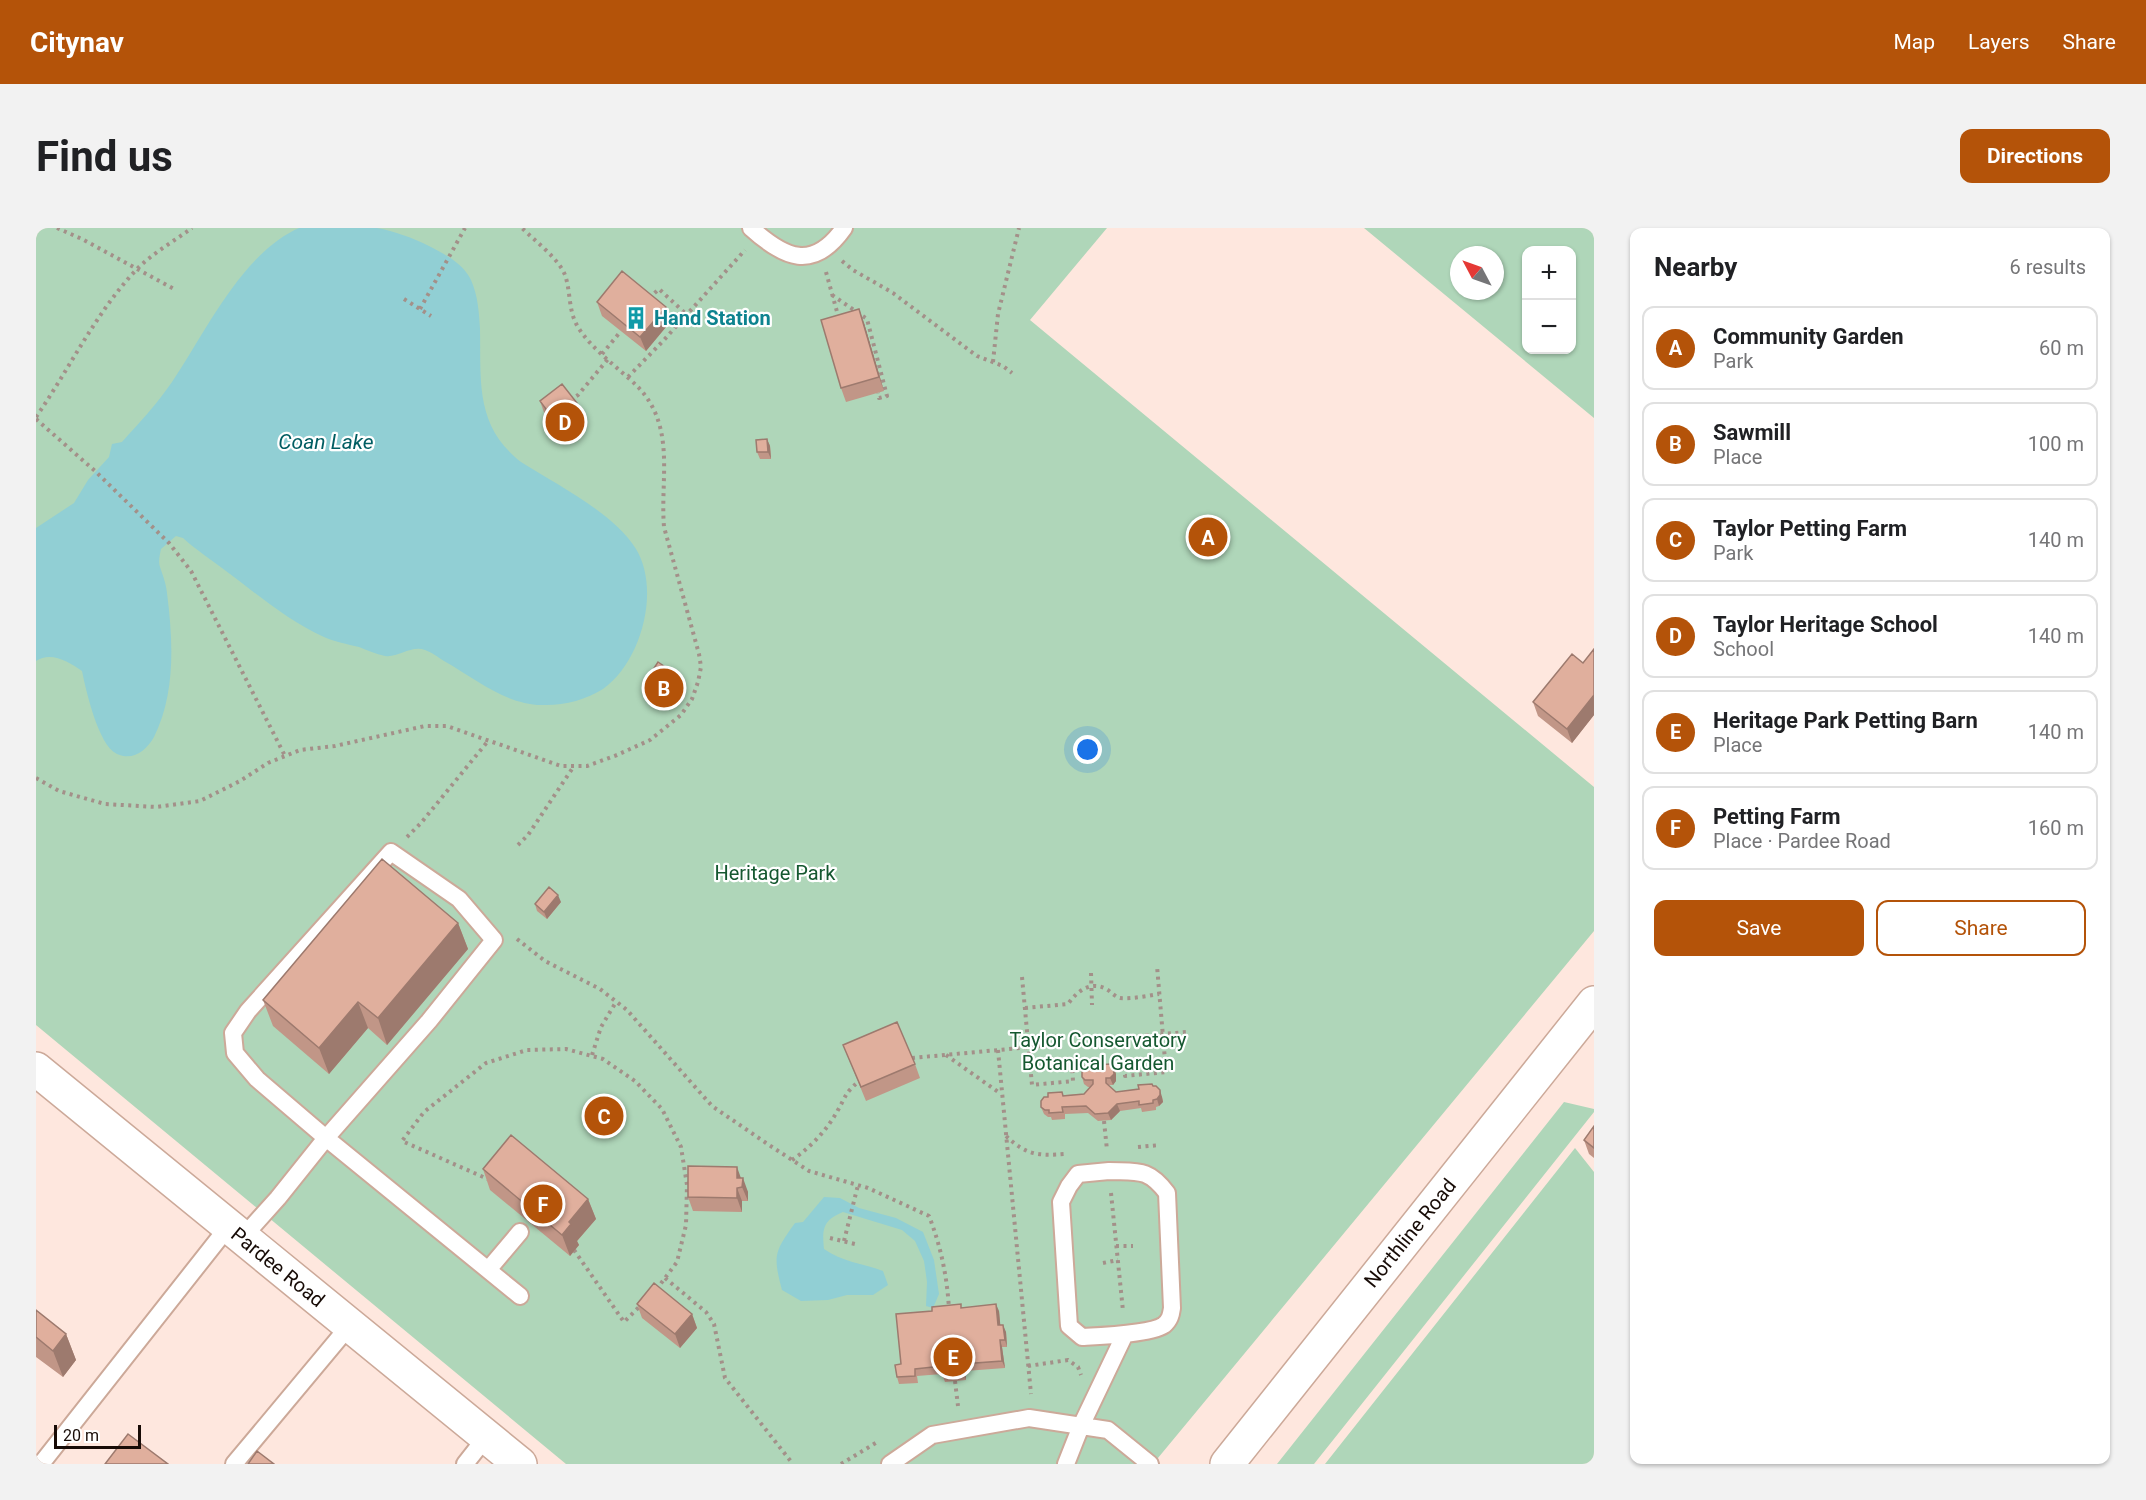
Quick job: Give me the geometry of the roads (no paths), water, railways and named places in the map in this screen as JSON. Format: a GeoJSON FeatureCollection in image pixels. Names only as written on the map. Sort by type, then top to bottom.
{"type":"FeatureCollection","features":[{"type":"Feature","properties":{"kind":"main road","name":"Northline Road"},"geometry":{"type":"LineString","coordinates":[[1227,1464],[1594,1003]]}},
{"type":"Feature","properties":{"kind":"main road","name":"Pardee Road"},"geometry":{"type":"LineString","coordinates":[[36,1069],[520,1464]]}},
{"type":"Feature","properties":{"kind":"lane"},"geometry":{"type":"LineString","coordinates":[[755,232],[779,251],[796,256],[809,255],[822,249],[844,228]]}},
{"type":"Feature","properties":{"kind":"lane"},"geometry":{"type":"LineString","coordinates":[[42,1464],[235,1232],[278,1198],[326,1138],[429,1022],[494,940],[459,899],[391,852],[248,1011],[233,1033],[234,1053],[257,1079],[326,1138],[520,1296]]}},
{"type":"Feature","properties":{"kind":"lane"},"geometry":{"type":"LineString","coordinates":[[1143,1172],[1157,1180],[1167,1193],[1172,1308],[1170,1320],[1162,1327],[1125,1334],[1082,1337],[1069,1326],[1060,1202],[1078,1174],[1143,1172]]}},
{"type":"Feature","properties":{"kind":"lane"},"geometry":{"type":"LineString","coordinates":[[488,1270],[520,1232]]}},
{"type":"Feature","properties":{"kind":"lane"},"geometry":{"type":"LineString","coordinates":[[234,1464],[350,1325]]}},
{"type":"Feature","properties":{"kind":"lane"},"geometry":{"type":"LineString","coordinates":[[1066,1464],[1081,1426],[1125,1334]]}},
{"type":"Feature","properties":{"kind":"lane"},"geometry":{"type":"LineString","coordinates":[[890,1464],[932,1435],[1029,1418],[1108,1430],[1150,1464]]}},
{"type":"Feature","properties":{"kind":"lane"},"geometry":{"type":"LineString","coordinates":[[465,1464],[487,1436]]}},
{"type":"Feature","properties":{"kind":"water","name":"Coan Lake"},"geometry":{"type":"Polygon","coordinates":[[[299,228],[383,229],[429,246],[453,260],[468,274],[478,304],[481,385],[488,418],[506,448],[521,462],[567,490],[614,523],[636,549],[647,584],[647,604],[637,644],[628,662],[616,677],[596,693],[566,703],[528,704],[491,689],[425,650],[415,649],[385,656],[337,642],[311,631],[261,598],[183,538],[176,536],[161,549],[159,560],[167,589],[171,629],[171,666],[166,703],[154,737],[147,747],[134,755],[117,754],[110,749],[99,729],[82,671],[54,657],[36,661],[36,528],[74,503],[88,480],[109,457],[112,444],[122,442],[166,390],[242,275],[278,240],[299,228]]]}},
{"type":"Feature","properties":{"kind":"water"},"geometry":{"type":"Polygon","coordinates":[[[824,1197],[840,1198],[859,1208],[896,1218],[923,1232],[934,1260],[939,1294],[933,1308],[926,1306],[927,1282],[924,1261],[915,1241],[902,1230],[843,1212],[831,1218],[825,1226],[824,1249],[845,1260],[883,1271],[888,1285],[873,1295],[847,1295],[828,1300],[801,1301],[782,1290],[777,1269],[779,1248],[795,1223],[803,1222],[824,1197]]]}},
{"type":"Feature","properties":{"kind":"place","name":"Hand Station"},"geometry":{"type":"Point","coordinates":[636,318]}},
{"type":"Feature","properties":{"kind":"place","name":"Taylor Heritage School"},"geometry":{"type":"Point","coordinates":[565,422]}},
{"type":"Feature","properties":{"kind":"place","name":"Community Garden"},"geometry":{"type":"Point","coordinates":[1208,537]}},
{"type":"Feature","properties":{"kind":"place","name":"Sawmill"},"geometry":{"type":"Point","coordinates":[664,688]}},
{"type":"Feature","properties":{"kind":"place","name":"Taylor Petting Farm"},"geometry":{"type":"Point","coordinates":[604,1116]}},
{"type":"Feature","properties":{"kind":"place","name":"Petting Farm"},"geometry":{"type":"Point","coordinates":[543,1204]}},
{"type":"Feature","properties":{"kind":"place","name":"Heritage Park Petting Barn"},"geometry":{"type":"Point","coordinates":[953,1357]}},
{"type":"Feature","properties":{"kind":"park label","name":"Heritage Park"},"geometry":{"type":"Point","coordinates":[775,873]}},
{"type":"Feature","properties":{"kind":"park label","name":"Taylor Conservatory Botanical Garden"},"geometry":{"type":"Point","coordinates":[1098,1052]}}]}
